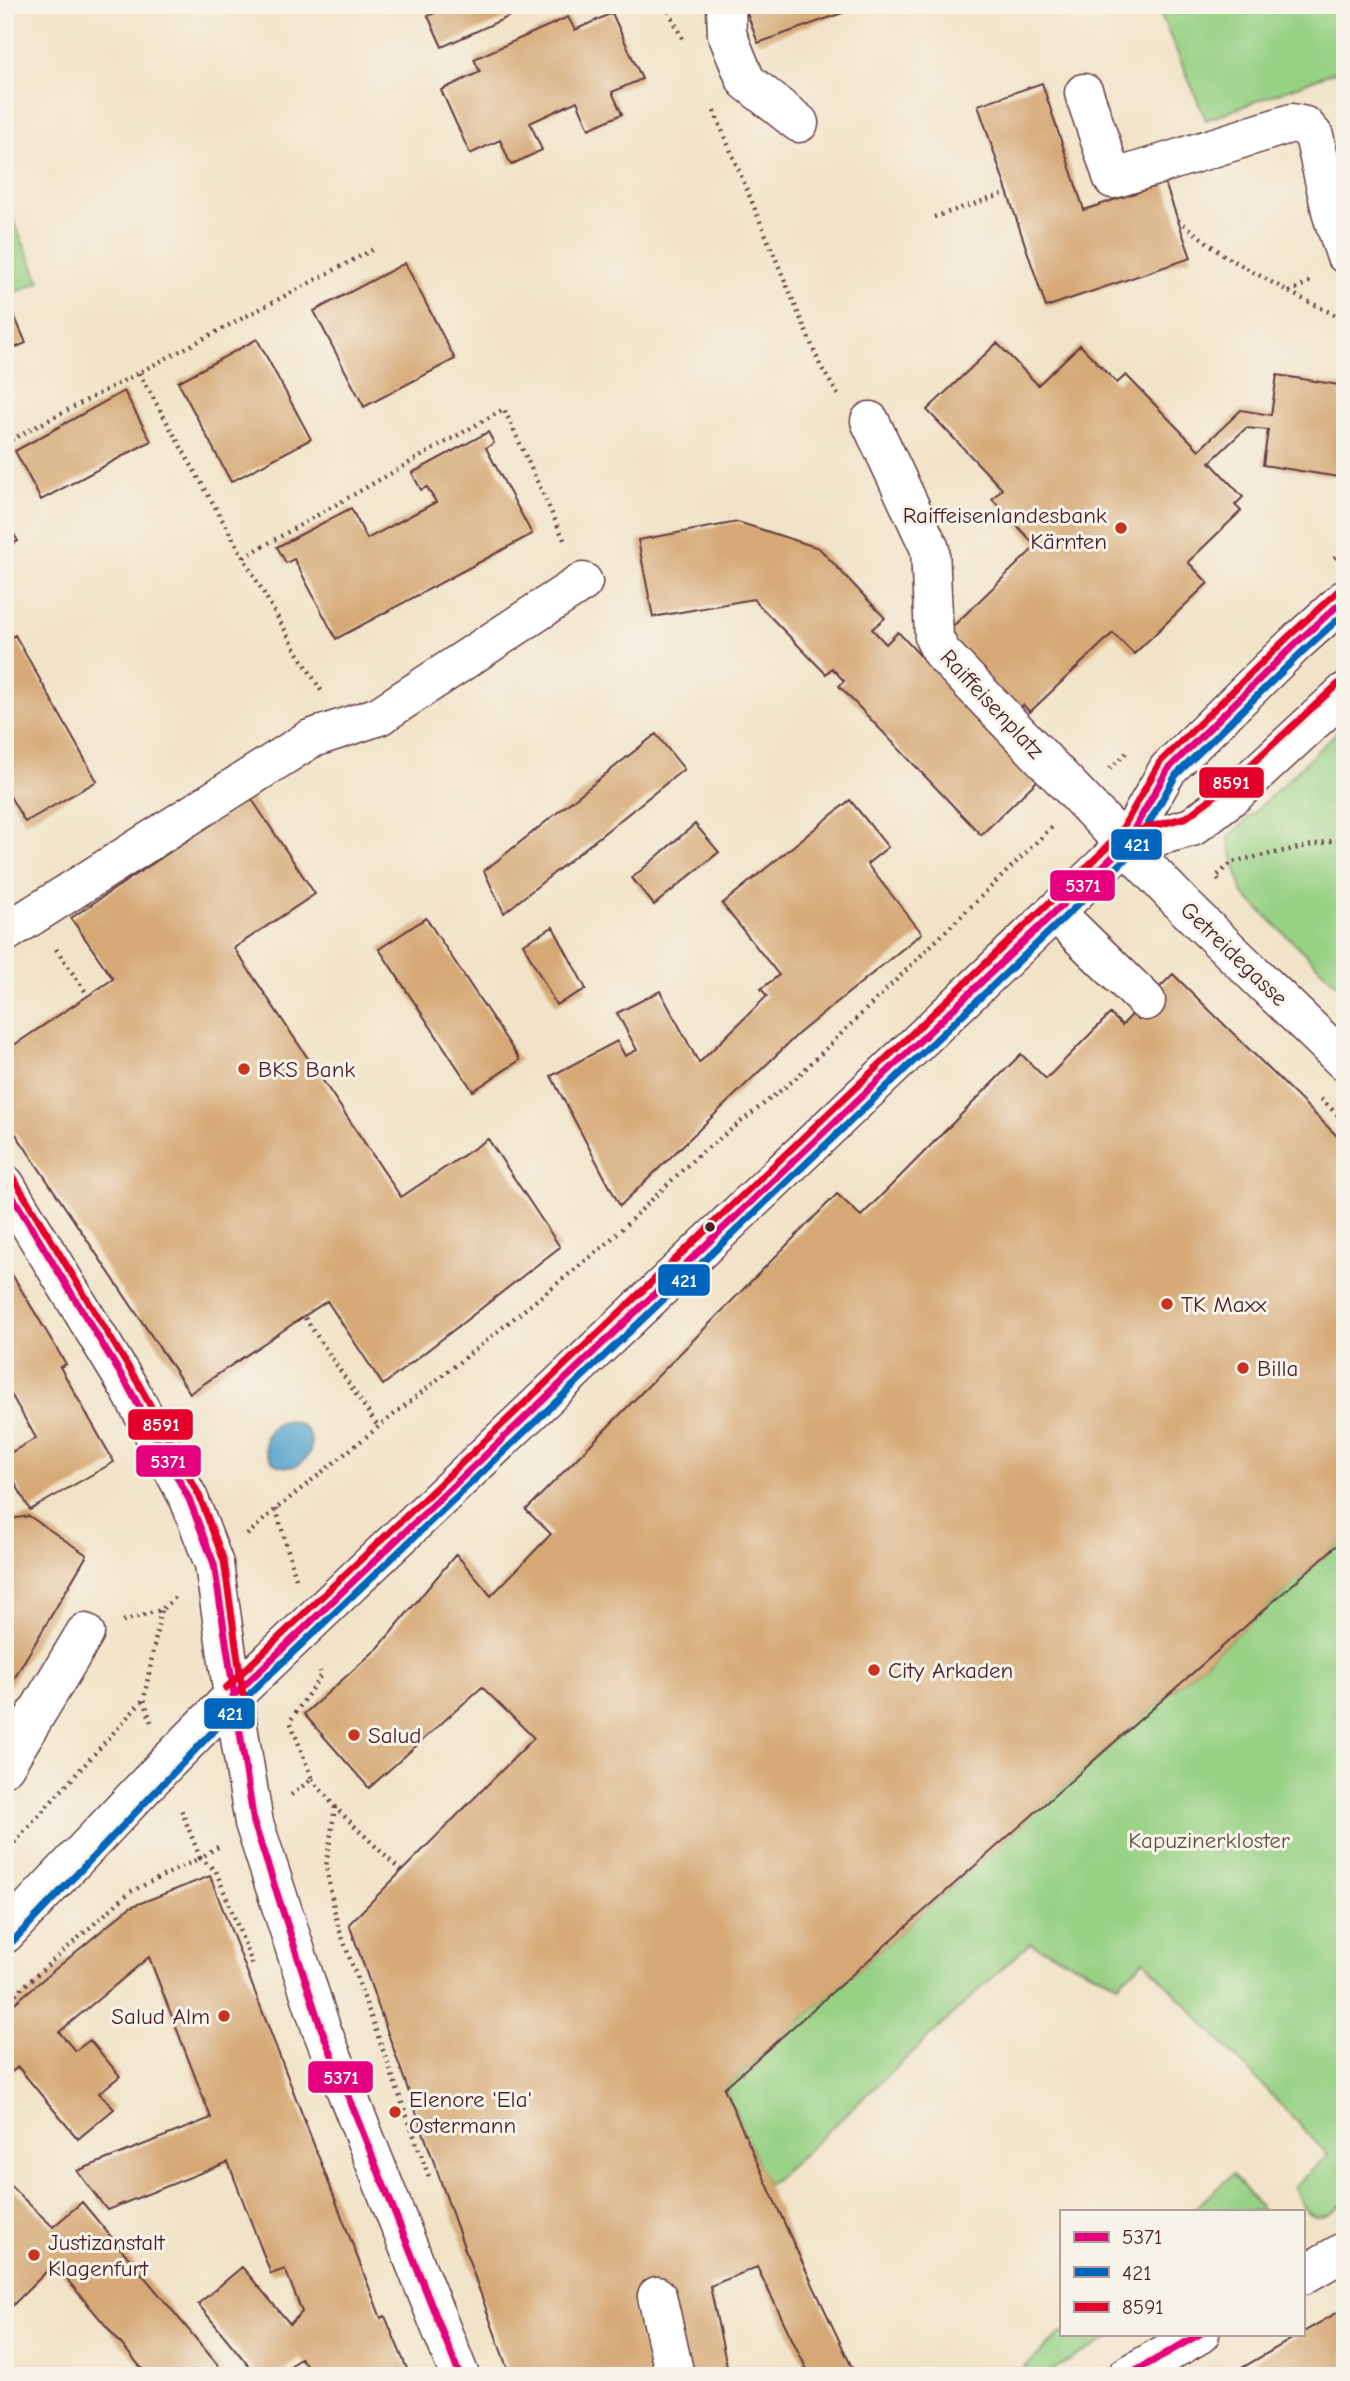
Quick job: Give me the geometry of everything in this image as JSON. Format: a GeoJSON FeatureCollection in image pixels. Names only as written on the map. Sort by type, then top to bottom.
{"type":"FeatureCollection","features":[{"type":"Feature","properties":{"kind":"main road"},"geometry":{"type":"LineString","coordinates":[[726,5],[727,34],[746,81],[799,123]]}},
{"type":"Feature","properties":{"kind":"main road"},"geometry":{"type":"LineString","coordinates":[[1083,93],[1113,179],[1292,123],[1305,126],[1314,136],[1332,215],[1345,254]]}},
{"type":"Feature","properties":{"kind":"main road","name":"Raiffeisenplatz"},"geometry":{"type":"LineString","coordinates":[[870,421],[930,549],[934,638],[941,652],[1125,845]]}},
{"type":"Feature","properties":{"kind":"main road"},"geometry":{"type":"LineString","coordinates":[[19,923],[310,739],[379,716],[583,582]]}},
{"type":"Feature","properties":{"kind":"main road"},"geometry":{"type":"LineString","coordinates":[[5,1934],[233,1696],[1125,845],[1168,769],[1295,643],[1345,599]]}},
{"type":"Feature","properties":{"kind":"main road"},"geometry":{"type":"LineString","coordinates":[[1125,845],[1192,827],[1236,793],[1345,692]]}},
{"type":"Feature","properties":{"kind":"main road","name":"Getreidegasse"},"geometry":{"type":"LineString","coordinates":[[1125,845],[1345,1062]]}},
{"type":"Feature","properties":{"kind":"main road"},"geometry":{"type":"LineString","coordinates":[[1055,912],[1146,1001]]}},
{"type":"Feature","properties":{"kind":"main road"},"geometry":{"type":"LineString","coordinates":[[5,1184],[129,1388],[189,1499],[214,1564],[254,1823],[321,2028],[460,2376]]}},
{"type":"Feature","properties":{"kind":"main road"},"geometry":{"type":"LineString","coordinates":[[5,1766],[85,1633]]}},
{"type":"Feature","properties":{"kind":"main road"},"geometry":{"type":"LineString","coordinates":[[1304,2274],[1345,2251]]}},
{"type":"Feature","properties":{"kind":"main road"},"geometry":{"type":"LineString","coordinates":[[657,2296],[676,2376]]}},
{"type":"Feature","properties":{"kind":"main road"},"geometry":{"type":"LineString","coordinates":[[1127,2376],[1197,2336]]}},
{"type":"Feature","properties":{"kind":"path"},"geometry":{"type":"LineString","coordinates":[[934,217],[1007,193]]}},
{"type":"Feature","properties":{"kind":"path"},"geometry":{"type":"LineString","coordinates":[[1178,220],[1225,256],[1345,320]]}},
{"type":"Feature","properties":{"kind":"path"},"geometry":{"type":"LineString","coordinates":[[5,443],[376,248]]}},
{"type":"Feature","properties":{"kind":"path"},"geometry":{"type":"LineString","coordinates":[[139,373],[295,648],[345,729]]}},
{"type":"Feature","properties":{"kind":"path"},"geometry":{"type":"LineString","coordinates":[[244,557],[504,409],[583,582]]}},
{"type":"Feature","properties":{"kind":"path"},"geometry":{"type":"LineString","coordinates":[[276,1508],[604,1246],[695,1158],[794,1080],[1053,827]]}},
{"type":"Feature","properties":{"kind":"path"},"geometry":{"type":"LineString","coordinates":[[1216,877],[1232,862],[1345,838]]}},
{"type":"Feature","properties":{"kind":"path"},"geometry":{"type":"LineString","coordinates":[[19,923],[87,994]]}},
{"type":"Feature","properties":{"kind":"path"},"geometry":{"type":"LineString","coordinates":[[305,1318],[378,1427]]}},
{"type":"Feature","properties":{"kind":"path"},"geometry":{"type":"LineString","coordinates":[[5,1853],[144,1699],[161,1610]]}},
{"type":"Feature","properties":{"kind":"path"},"geometry":{"type":"LineString","coordinates":[[312,1779],[335,1807],[402,1872]]}},
{"type":"Feature","properties":{"kind":"path"},"geometry":{"type":"LineString","coordinates":[[335,1807],[326,1867],[337,1923],[431,2182]]}},
{"type":"Feature","properties":{"kind":"green space"},"geometry":{"type":"Polygon","coordinates":[[[1157,5],[1345,5],[1345,68],[1206,120],[1157,5]]]}},
{"type":"Feature","properties":{"kind":"green space"},"geometry":{"type":"Polygon","coordinates":[[[5,202],[40,282],[5,297],[5,202]]]}},
{"type":"Feature","properties":{"kind":"green space"},"geometry":{"type":"Polygon","coordinates":[[[1345,724],[1345,992],[1243,894],[1228,838],[1345,724]]]}},
{"type":"Feature","properties":{"kind":"green space","name":"Kapuzinerkloster"},"geometry":{"type":"Polygon","coordinates":[[[1345,1538],[1345,2202],[1325,2215],[1313,2215],[1304,2208],[1294,2187],[1328,2155],[1144,1960],[1118,1984],[1030,1943],[767,2185],[724,2088],[1345,1538]]]}},
{"type":"Feature","properties":{"kind":"green space"},"geometry":{"type":"Polygon","coordinates":[[[1233,2174],[1262,2210],[1193,2210],[1233,2174]]]}},
{"type":"Feature","properties":{"kind":"green space"},"geometry":{"type":"Polygon","coordinates":[[[1060,2334],[1112,2336],[1042,2376],[1016,2376],[1060,2334]]]}},
{"type":"Feature","properties":{"kind":"water"},"geometry":{"type":"Polygon","coordinates":[[[288,1421],[304,1428],[311,1444],[304,1460],[288,1467],[272,1460],[265,1444],[272,1428],[288,1421]]]}},
{"type":"Feature","properties":{"kind":"building"},"geometry":{"type":"Polygon","coordinates":[[[443,5],[534,5],[442,47],[428,16],[444,9],[443,5]]]}},
{"type":"Feature","properties":{"kind":"building"},"geometry":{"type":"Polygon","coordinates":[[[744,5],[862,5],[862,6],[758,43],[744,5]]]}},
{"type":"Feature","properties":{"kind":"building"},"geometry":{"type":"Polygon","coordinates":[[[612,13],[642,79],[612,92],[622,114],[589,129],[577,101],[530,123],[542,150],[511,165],[500,140],[470,154],[441,90],[480,72],[474,59],[568,17],[575,30],[612,13]]]}},
{"type":"Feature","properties":{"kind":"building"},"geometry":{"type":"Polygon","coordinates":[[[1042,83],[1084,210],[1165,183],[1191,258],[1046,307],[978,105],[1042,83]]]}},
{"type":"Feature","properties":{"kind":"building"},"geometry":{"type":"Polygon","coordinates":[[[405,263],[455,359],[364,407],[314,311],[405,263]]]}},
{"type":"Feature","properties":{"kind":"building"},"geometry":{"type":"Polygon","coordinates":[[[8,301],[26,343],[5,352],[5,302],[8,301]]]}},
{"type":"Feature","properties":{"kind":"building"},"geometry":{"type":"Polygon","coordinates":[[[257,339],[311,439],[231,482],[178,382],[257,339]]]}},
{"type":"Feature","properties":{"kind":"building"},"geometry":{"type":"Polygon","coordinates":[[[997,343],[1038,385],[1080,345],[1117,383],[1126,375],[1199,450],[1241,410],[1271,415],[1277,375],[1345,386],[1345,478],[1263,465],[1268,430],[1246,428],[1210,462],[1243,497],[1235,505],[1241,511],[1188,562],[1208,583],[1134,654],[1113,633],[1030,712],[1023,705],[1016,712],[1038,780],[981,835],[839,686],[844,681],[832,668],[826,674],[753,599],[653,617],[638,540],[738,522],[819,548],[885,618],[872,629],[886,644],[898,632],[942,679],[943,636],[1036,546],[992,499],[1002,489],[927,410],[997,343]]]}},
{"type":"Feature","properties":{"kind":"building"},"geometry":{"type":"Polygon","coordinates":[[[124,391],[151,441],[41,500],[15,451],[124,391]]]}},
{"type":"Feature","properties":{"kind":"building"},"geometry":{"type":"Polygon","coordinates":[[[488,432],[494,443],[486,448],[532,534],[336,639],[294,559],[286,563],[277,547],[351,508],[367,539],[436,502],[427,487],[421,490],[412,473],[488,432]]]}},
{"type":"Feature","properties":{"kind":"building"},"geometry":{"type":"Polygon","coordinates":[[[5,519],[18,541],[5,548],[5,519]]]}},
{"type":"Feature","properties":{"kind":"building"},"geometry":{"type":"Polygon","coordinates":[[[15,635],[97,781],[25,822],[5,788],[5,641],[15,635]]]}},
{"type":"Feature","properties":{"kind":"building"},"geometry":{"type":"Polygon","coordinates":[[[656,734],[684,769],[504,913],[484,871],[656,734]]]}},
{"type":"Feature","properties":{"kind":"building"},"geometry":{"type":"Polygon","coordinates":[[[251,798],[315,894],[234,948],[401,1197],[488,1139],[560,1247],[383,1385],[327,1301],[190,1393],[5,1118],[5,1051],[113,979],[71,918],[251,798]]]}},
{"type":"Feature","properties":{"kind":"building"},"geometry":{"type":"Polygon","coordinates":[[[850,800],[888,847],[867,864],[922,933],[798,1034],[620,1206],[551,1076],[617,1041],[625,1056],[637,1050],[617,1013],[660,991],[699,1063],[767,996],[761,989],[779,975],[722,904],[850,800]]]}},
{"type":"Feature","properties":{"kind":"building"},"geometry":{"type":"Polygon","coordinates":[[[695,824],[719,852],[654,905],[632,878],[695,824]]]}},
{"type":"Feature","properties":{"kind":"building"},"geometry":{"type":"Polygon","coordinates":[[[426,918],[520,1060],[473,1091],[379,949],[426,918]]]}},
{"type":"Feature","properties":{"kind":"building"},"geometry":{"type":"Polygon","coordinates":[[[553,927],[586,989],[556,1005],[523,944],[553,927]]]}},
{"type":"Feature","properties":{"kind":"building","name":"City Arkaden"},"geometry":{"type":"Polygon","coordinates":[[[1173,974],[1345,1144],[1345,1538],[724,2088],[856,2376],[810,2376],[757,2267],[710,2286],[729,2376],[510,2376],[349,1924],[534,1738],[482,1687],[369,1788],[304,1714],[379,1647],[456,1554],[491,1596],[551,1534],[526,1510],[837,1194],[861,1216],[1021,1054],[1046,1079],[1110,1014],[1122,1025],[1173,974]]]}},
{"type":"Feature","properties":{"kind":"building"},"geometry":{"type":"Polygon","coordinates":[[[5,1263],[66,1364],[60,1367],[114,1462],[30,1510],[5,1465],[5,1456],[36,1438],[12,1396],[5,1400],[5,1263]]]}},
{"type":"Feature","properties":{"kind":"building"},"geometry":{"type":"Polygon","coordinates":[[[5,1470],[14,1481],[5,1488],[5,1470]]]}},
{"type":"Feature","properties":{"kind":"building"},"geometry":{"type":"Polygon","coordinates":[[[29,1516],[87,1555],[5,1694],[5,1520],[29,1516]]]}},
{"type":"Feature","properties":{"kind":"building"},"geometry":{"type":"Polygon","coordinates":[[[210,1876],[381,2318],[385,2316],[410,2376],[317,2376],[300,2358],[279,2376],[257,2376],[198,2304],[242,2267],[290,2324],[302,2312],[285,2269],[271,2274],[228,2162],[107,2210],[77,2171],[211,2118],[149,1957],[59,2032],[75,2051],[90,2040],[120,2076],[99,2093],[114,2109],[78,2139],[18,2067],[5,2077],[5,2011],[130,1907],[210,1876]]]}},
{"type":"Feature","properties":{"kind":"building"},"geometry":{"type":"Polygon","coordinates":[[[5,2181],[53,2227],[82,2202],[227,2376],[148,2376],[54,2264],[5,2313],[5,2181]]]}},
{"type":"Feature","properties":{"kind":"building"},"geometry":{"type":"Polygon","coordinates":[[[1345,2308],[1345,2375],[1341,2370],[1330,2376],[1228,2376],[1297,2336],[1304,2336],[1304,2332],[1345,2308]]]}},
{"type":"Feature","properties":{"kind":"transit line","name":"8591"},"geometry":{"type":"LineString","coordinates":[[226,1688],[1117,838],[1160,762],[1338,591]]}},
{"type":"Feature","properties":{"kind":"transit line","name":"5371"},"geometry":{"type":"LineString","coordinates":[[233,1696],[1125,845],[1168,769],[1295,644],[1345,599]]}},
{"type":"Feature","properties":{"kind":"transit line","name":"421"},"geometry":{"type":"LineString","coordinates":[[13,1941],[240,1703],[1132,853],[1176,775],[1345,613]]}},
{"type":"Feature","properties":{"kind":"transit line","name":"8591"},"geometry":{"type":"LineString","coordinates":[[1105,848],[1121,835],[1187,817],[1229,785],[1338,684]]}},
{"type":"Feature","properties":{"kind":"transit line","name":"8591"},"geometry":{"type":"LineString","coordinates":[[14,1179],[138,1383],[199,1495],[224,1561],[243,1695]]}},
{"type":"Feature","properties":{"kind":"transit line","name":"5371"},"geometry":{"type":"LineString","coordinates":[[5,1184],[129,1388],[189,1499],[214,1564],[254,1823],[321,2028],[460,2376]]}},
{"type":"Feature","properties":{"kind":"transit line","name":"5371"},"geometry":{"type":"LineString","coordinates":[[1127,2376],[1197,2336]]}},
{"type":"Feature","properties":{"kind":"place","name":"Raiffeisenlandesbank Kärnten"},"geometry":{"type":"Point","coordinates":[1121,528]}},
{"type":"Feature","properties":{"kind":"place","name":"BKS Bank"},"geometry":{"type":"Point","coordinates":[244,1069]}},
{"type":"Feature","properties":{"kind":"place","name":"TK Maxx"},"geometry":{"type":"Point","coordinates":[1167,1304]}},
{"type":"Feature","properties":{"kind":"place","name":"Billa"},"geometry":{"type":"Point","coordinates":[1243,1368]}},
{"type":"Feature","properties":{"kind":"place","name":"City Arkaden"},"geometry":{"type":"Point","coordinates":[874,1670]}},
{"type":"Feature","properties":{"kind":"place","name":"Salud"},"geometry":{"type":"Point","coordinates":[354,1735]}},
{"type":"Feature","properties":{"kind":"place","name":"Salud Alm"},"geometry":{"type":"Point","coordinates":[224,2016]}},
{"type":"Feature","properties":{"kind":"place","name":"Elenore 'Ela' Ostermann"},"geometry":{"type":"Point","coordinates":[395,2112]}},
{"type":"Feature","properties":{"kind":"place","name":"Justizanstalt Klagenfurt"},"geometry":{"type":"Point","coordinates":[34,2255]}}]}
